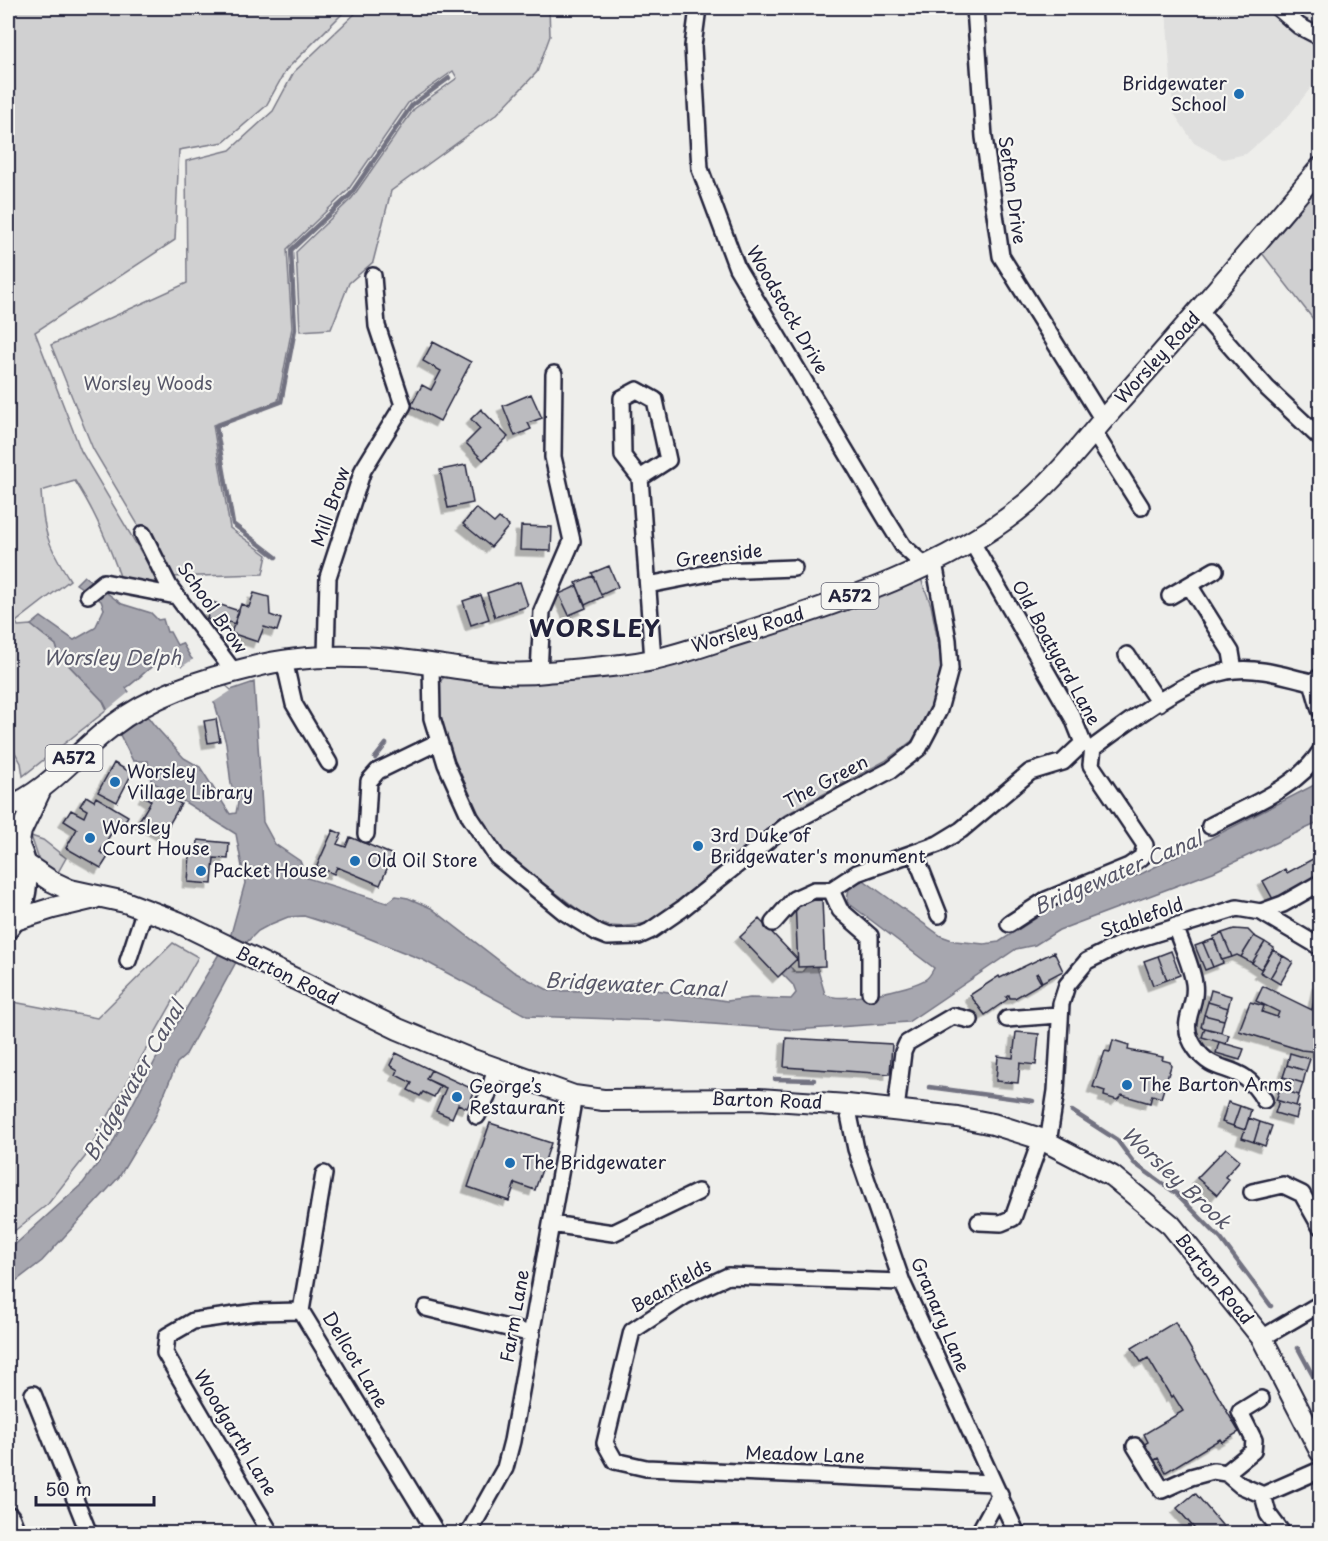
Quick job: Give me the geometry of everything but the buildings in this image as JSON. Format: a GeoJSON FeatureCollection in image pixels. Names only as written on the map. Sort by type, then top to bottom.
{"type":"FeatureCollection","features":[{"type":"Feature","properties":{"kind":"highway","name":"A572"},"geometry":{"type":"LineString","coordinates":[[10,924],[24,893],[16,847]]}},
{"type":"Feature","properties":{"kind":"highway"},"geometry":{"type":"LineString","coordinates":[[8,1518],[14,1533]]}},
{"type":"Feature","properties":{"kind":"main road","name":"Worsley Road"},"geometry":{"type":"LineString","coordinates":[[8,807],[40,791],[110,727],[145,705],[188,686],[226,674],[284,660],[326,656],[393,659],[431,666],[496,673],[539,673],[653,660],[802,615],[973,544],[1030,500],[1200,312],[1320,168]]}},
{"type":"Feature","properties":{"kind":"main road","name":"Worsley Road"},"geometry":{"type":"LineString","coordinates":[[16,847],[40,791]]}},
{"type":"Feature","properties":{"kind":"main road","name":"Barton Road"},"geometry":{"type":"LineString","coordinates":[[16,847],[58,885],[145,909],[221,942],[251,960],[369,1016],[496,1069],[574,1096],[603,1100],[759,1099],[847,1105],[993,1124],[1045,1141],[1112,1176],[1171,1225],[1262,1338],[1320,1452]]}},
{"type":"Feature","properties":{"kind":"main road","name":"Barton Road"},"geometry":{"type":"LineString","coordinates":[[10,924],[53,908],[101,897]]}},
{"type":"Feature","properties":{"kind":"street","name":"Woodstock Drive"},"geometry":{"type":"LineString","coordinates":[[698,8],[693,46],[700,170],[737,268],[903,546],[929,564]]}},
{"type":"Feature","properties":{"kind":"street","name":"Sefton Drive"},"geometry":{"type":"LineString","coordinates":[[975,8],[984,137],[1001,256],[1098,426],[1141,507]]}},
{"type":"Feature","properties":{"kind":"street"},"geometry":{"type":"LineString","coordinates":[[1278,8],[1299,26],[1320,37]]}},
{"type":"Feature","properties":{"kind":"street","name":"Mill Brow"},"geometry":{"type":"LineString","coordinates":[[326,656],[328,577],[363,470],[403,405],[377,326],[373,276]]}},
{"type":"Feature","properties":{"kind":"street"},"geometry":{"type":"LineString","coordinates":[[1200,312],[1267,388],[1320,438]]}},
{"type":"Feature","properties":{"kind":"street"},"geometry":{"type":"LineString","coordinates":[[539,673],[542,611],[572,542],[553,456],[554,374]]}},
{"type":"Feature","properties":{"kind":"street"},"geometry":{"type":"LineString","coordinates":[[640,478],[668,460],[655,400],[637,390],[622,399],[623,456],[640,478],[653,660]]}},
{"type":"Feature","properties":{"kind":"street","name":"School Brow"},"geometry":{"type":"LineString","coordinates":[[143,534],[176,596],[226,674]]}},
{"type":"Feature","properties":{"kind":"street","name":"Old Boatyard Lane"},"geometry":{"type":"LineString","coordinates":[[773,923],[794,899],[814,890],[831,890],[857,873],[915,854],[961,830],[1030,772],[1063,762],[1083,743],[1073,718],[973,544]]}},
{"type":"Feature","properties":{"kind":"street","name":"The Green"},"geometry":{"type":"LineString","coordinates":[[431,666],[432,718],[438,742],[470,817],[497,857],[512,872],[564,912],[598,933],[608,937],[639,936],[682,909],[787,825],[891,770],[919,748],[939,710],[950,669],[948,640],[929,564]]}},
{"type":"Feature","properties":{"kind":"street","name":"Greenside"},"geometry":{"type":"LineString","coordinates":[[648,585],[720,572],[794,568]]}},
{"type":"Feature","properties":{"kind":"street"},"geometry":{"type":"LineString","coordinates":[[1170,596],[1215,570]]}},
{"type":"Feature","properties":{"kind":"street"},"geometry":{"type":"LineString","coordinates":[[88,595],[104,582],[176,596]]}},
{"type":"Feature","properties":{"kind":"street"},"geometry":{"type":"LineString","coordinates":[[1189,585],[1231,652],[1234,670]]}},
{"type":"Feature","properties":{"kind":"street"},"geometry":{"type":"LineString","coordinates":[[1127,655],[1159,704]]}},
{"type":"Feature","properties":{"kind":"street"},"geometry":{"type":"LineString","coordinates":[[284,660],[294,704],[329,763]]}},
{"type":"Feature","properties":{"kind":"street"},"geometry":{"type":"LineString","coordinates":[[1009,924],[1046,900],[1129,866],[1142,858],[1144,845],[1091,765],[1090,756],[1093,748],[1185,688],[1234,670],[1255,670],[1316,679],[1320,710]]}},
{"type":"Feature","properties":{"kind":"street"},"geometry":{"type":"LineString","coordinates":[[366,834],[369,782],[378,771],[438,742]]}},
{"type":"Feature","properties":{"kind":"street"},"geometry":{"type":"LineString","coordinates":[[1210,826],[1287,785],[1311,767],[1320,752]]}},
{"type":"Feature","properties":{"kind":"street"},"geometry":{"type":"LineString","coordinates":[[915,854],[939,915]]}},
{"type":"Feature","properties":{"kind":"street"},"geometry":{"type":"LineString","coordinates":[[1261,912],[1283,904],[1320,883]]}},
{"type":"Feature","properties":{"kind":"street"},"geometry":{"type":"LineString","coordinates":[[831,890],[840,910],[870,936],[870,992]]}},
{"type":"Feature","properties":{"kind":"street","name":"Stablefold"},"geometry":{"type":"LineString","coordinates":[[979,1222],[1001,1223],[1013,1218],[1045,1141],[1056,1091],[1058,1015],[1067,985],[1087,961],[1110,948],[1175,926],[1237,909],[1249,908],[1261,912],[1320,947]]}},
{"type":"Feature","properties":{"kind":"street"},"geometry":{"type":"LineString","coordinates":[[128,961],[145,909]]}},
{"type":"Feature","properties":{"kind":"street"},"geometry":{"type":"LineString","coordinates":[[1175,926],[1194,984],[1186,1019],[1192,1043],[1210,1064],[1232,1069],[1247,1077],[1264,1100]]}},
{"type":"Feature","properties":{"kind":"street"},"geometry":{"type":"LineString","coordinates":[[1007,1019],[1058,1015]]}},
{"type":"Feature","properties":{"kind":"street"},"geometry":{"type":"LineString","coordinates":[[896,1110],[903,1053],[907,1043],[953,1016],[970,1020]]}},
{"type":"Feature","properties":{"kind":"street"},"geometry":{"type":"LineString","coordinates":[[477,1116],[487,1097],[496,1069]]}},
{"type":"Feature","properties":{"kind":"street","name":"Farm Lane"},"geometry":{"type":"LineString","coordinates":[[468,1533],[505,1468],[532,1334],[574,1096]]}},
{"type":"Feature","properties":{"kind":"street","name":"Granary Lane"},"geometry":{"type":"LineString","coordinates":[[847,1105],[856,1149],[902,1282],[1017,1533]]}},
{"type":"Feature","properties":{"kind":"street"},"geometry":{"type":"LineString","coordinates":[[301,1311],[324,1174]]}},
{"type":"Feature","properties":{"kind":"street"},"geometry":{"type":"LineString","coordinates":[[1252,1192],[1283,1185],[1302,1194],[1320,1226]]}},
{"type":"Feature","properties":{"kind":"street"},"geometry":{"type":"LineString","coordinates":[[551,1224],[613,1233],[698,1192]]}},
{"type":"Feature","properties":{"kind":"street","name":"Beanfields"},"geometry":{"type":"LineString","coordinates":[[615,1461],[605,1443],[632,1331],[685,1296],[728,1276],[902,1282]]}},
{"type":"Feature","properties":{"kind":"street"},"geometry":{"type":"LineString","coordinates":[[1262,1338],[1320,1304]]}},
{"type":"Feature","properties":{"kind":"street"},"geometry":{"type":"LineString","coordinates":[[426,1308],[532,1334]]}},
{"type":"Feature","properties":{"kind":"street","name":"Dellcot Lane"},"geometry":{"type":"LineString","coordinates":[[165,1353],[167,1336],[193,1321],[256,1312],[301,1311],[437,1533]]}},
{"type":"Feature","properties":{"kind":"street","name":"Woodgarth Lane"},"geometry":{"type":"LineString","coordinates":[[165,1353],[271,1533]]}},
{"type":"Feature","properties":{"kind":"street"},"geometry":{"type":"LineString","coordinates":[[33,1394],[89,1533]]}},
{"type":"Feature","properties":{"kind":"street"},"geometry":{"type":"LineString","coordinates":[[1226,1473],[1253,1451],[1254,1440],[1240,1412],[1261,1399]]}},
{"type":"Feature","properties":{"kind":"street"},"geometry":{"type":"LineString","coordinates":[[1135,1446],[1162,1490],[1213,1472],[1226,1473],[1240,1485],[1263,1495],[1320,1470]]}},
{"type":"Feature","properties":{"kind":"street","name":"Meadow Lane"},"geometry":{"type":"LineString","coordinates":[[615,1461],[646,1468],[996,1489]]}},
{"type":"Feature","properties":{"kind":"street"},"geometry":{"type":"LineString","coordinates":[[978,1533],[996,1489]]}},
{"type":"Feature","properties":{"kind":"street"},"geometry":{"type":"LineString","coordinates":[[1263,1495],[1268,1514],[1283,1533]]}},
{"type":"Feature","properties":{"kind":"shaded area","name":"Bridgewater School"},"geometry":{"type":"Polygon","coordinates":[[[1166,8],[1320,8],[1320,76],[1287,118],[1246,154],[1223,159],[1194,143],[1173,112],[1166,8]]]}},
{"type":"Feature","properties":{"kind":"green space","name":"Worsley Woods"},"geometry":{"type":"Polygon","coordinates":[[[8,8],[348,8],[286,70],[266,106],[224,142],[179,150],[175,240],[35,332],[81,451],[160,584],[126,594],[104,536],[75,481],[41,491],[43,518],[48,538],[70,580],[16,622],[18,626],[31,625],[56,645],[59,655],[103,701],[107,710],[23,776],[21,763],[8,740],[8,8]]]}},
{"type":"Feature","properties":{"kind":"green space","name":"Worsley Woods"},"geometry":{"type":"Polygon","coordinates":[[[361,8],[549,8],[550,36],[537,72],[497,114],[391,191],[373,262],[349,283],[331,329],[300,331],[296,252],[352,198],[414,109],[457,78],[453,71],[408,103],[348,190],[287,249],[292,328],[278,401],[213,425],[230,528],[267,555],[263,574],[169,577],[93,449],[51,345],[187,283],[186,161],[230,150],[273,111],[294,72],[361,8]]]}},
{"type":"Feature","properties":{"kind":"green space"},"geometry":{"type":"Polygon","coordinates":[[[1320,157],[1320,328],[1262,253],[1320,157]]]}},
{"type":"Feature","properties":{"kind":"green space"},"geometry":{"type":"Polygon","coordinates":[[[921,579],[931,605],[942,663],[935,697],[926,722],[913,740],[885,761],[785,815],[654,921],[622,927],[610,926],[590,918],[501,850],[484,827],[463,789],[441,726],[436,686],[445,676],[537,681],[885,592],[921,579]]]}},
{"type":"Feature","properties":{"kind":"green space"},"geometry":{"type":"Polygon","coordinates":[[[31,836],[43,840],[66,858],[57,874],[39,860],[31,836]]]}},
{"type":"Feature","properties":{"kind":"green space"},"geometry":{"type":"Polygon","coordinates":[[[173,943],[198,957],[85,1157],[48,1204],[8,1236],[8,1001],[97,1018],[173,943]]]}},
{"type":"Feature","properties":{"kind":"water","name":"Worsley Delph"},"geometry":{"type":"Polygon","coordinates":[[[84,576],[122,604],[151,613],[158,620],[163,619],[167,632],[170,632],[177,645],[182,643],[191,658],[231,690],[254,682],[263,822],[275,844],[300,861],[307,878],[387,903],[396,896],[408,898],[431,908],[514,972],[550,991],[656,990],[727,1001],[750,998],[791,999],[796,993],[793,985],[744,935],[753,927],[795,972],[802,972],[806,967],[803,903],[815,902],[817,967],[825,994],[845,997],[891,991],[926,979],[934,968],[847,902],[849,887],[858,876],[941,936],[955,941],[984,944],[999,942],[1050,909],[1143,873],[1320,782],[1320,822],[1213,872],[1059,930],[1035,945],[1016,949],[908,1022],[795,1030],[671,1021],[527,1016],[423,960],[348,930],[304,916],[288,917],[258,931],[247,942],[185,1056],[177,1063],[155,1117],[119,1177],[42,1261],[8,1287],[8,1251],[83,1183],[111,1146],[156,1059],[231,934],[245,883],[236,834],[151,781],[148,761],[133,761],[103,701],[59,655],[56,645],[31,625],[41,617],[74,640],[95,628],[104,609],[101,601],[76,584],[84,576]],[[164,659],[126,688],[154,725],[184,758],[200,767],[230,814],[236,813],[238,803],[231,784],[226,743],[215,704],[181,665],[164,659]]]}},
{"type":"Feature","properties":{"kind":"pier"},"geometry":{"type":"Polygon","coordinates":[[[195,658],[231,691],[211,704],[180,668],[195,658]]]}},
{"type":"Feature","properties":{"kind":"pier"},"geometry":{"type":"Polygon","coordinates":[[[132,690],[147,711],[114,732],[105,712],[132,690]]]}},
{"type":"Feature","properties":{"kind":"waterway","name":"Worsley Brook"},"geometry":{"type":"LineString","coordinates":[[276,557],[233,524],[216,426],[281,402],[295,329],[291,250],[350,195],[412,105],[449,78]]}},
{"type":"Feature","properties":{"kind":"waterway","name":"Worsley Brook"},"geometry":{"type":"LineString","coordinates":[[375,758],[386,744]]}},
{"type":"Feature","properties":{"kind":"waterway"},"geometry":{"type":"LineString","coordinates":[[775,1079],[814,1080]]}},
{"type":"Feature","properties":{"kind":"waterway","name":"Worsley Brook"},"geometry":{"type":"LineString","coordinates":[[929,1087],[1033,1101]]}},
{"type":"Feature","properties":{"kind":"waterway","name":"Worsley Brook"},"geometry":{"type":"LineString","coordinates":[[1072,1111],[1117,1140],[1134,1163],[1177,1194],[1221,1239],[1271,1306]]}},
{"type":"Feature","properties":{"kind":"waterway","name":"Worsley Brook"},"geometry":{"type":"LineString","coordinates":[[1298,1348],[1320,1389]]}},
{"type":"Feature","properties":{"kind":"place","name":"Bridgewater School"},"geometry":{"type":"Point","coordinates":[1239,94]}},
{"type":"Feature","properties":{"kind":"place","name":"Worsley Village Library"},"geometry":{"type":"Point","coordinates":[115,782]}},
{"type":"Feature","properties":{"kind":"place","name":"Worsley Court House"},"geometry":{"type":"Point","coordinates":[90,838]}},
{"type":"Feature","properties":{"kind":"place","name":"3rd Duke of Bridgewater's monument"},"geometry":{"type":"Point","coordinates":[698,846]}},
{"type":"Feature","properties":{"kind":"place","name":"Old Oil Store"},"geometry":{"type":"Point","coordinates":[355,861]}},
{"type":"Feature","properties":{"kind":"place","name":"Packet House"},"geometry":{"type":"Point","coordinates":[201,871]}},
{"type":"Feature","properties":{"kind":"place","name":"The Barton Arms"},"geometry":{"type":"Point","coordinates":[1127,1085]}},
{"type":"Feature","properties":{"kind":"place","name":"George’s Restaurant"},"geometry":{"type":"Point","coordinates":[457,1097]}},
{"type":"Feature","properties":{"kind":"place","name":"The Bridgewater"},"geometry":{"type":"Point","coordinates":[510,1163]}},
{"type":"Feature","properties":{"kind":"district","name":"WORSLEY"},"geometry":{"type":"Point","coordinates":[595,629]}},
{"type":"Feature","properties":{"kind":"water label","name":"Bridgewater Canal"},"geometry":{"type":"Point","coordinates":[1118,873]}},
{"type":"Feature","properties":{"kind":"water label","name":"Bridgewater Canal"},"geometry":{"type":"Point","coordinates":[635,985]}},
{"type":"Feature","properties":{"kind":"water label","name":"Bridgewater Canal"},"geometry":{"type":"Point","coordinates":[134,1081]}}]}
